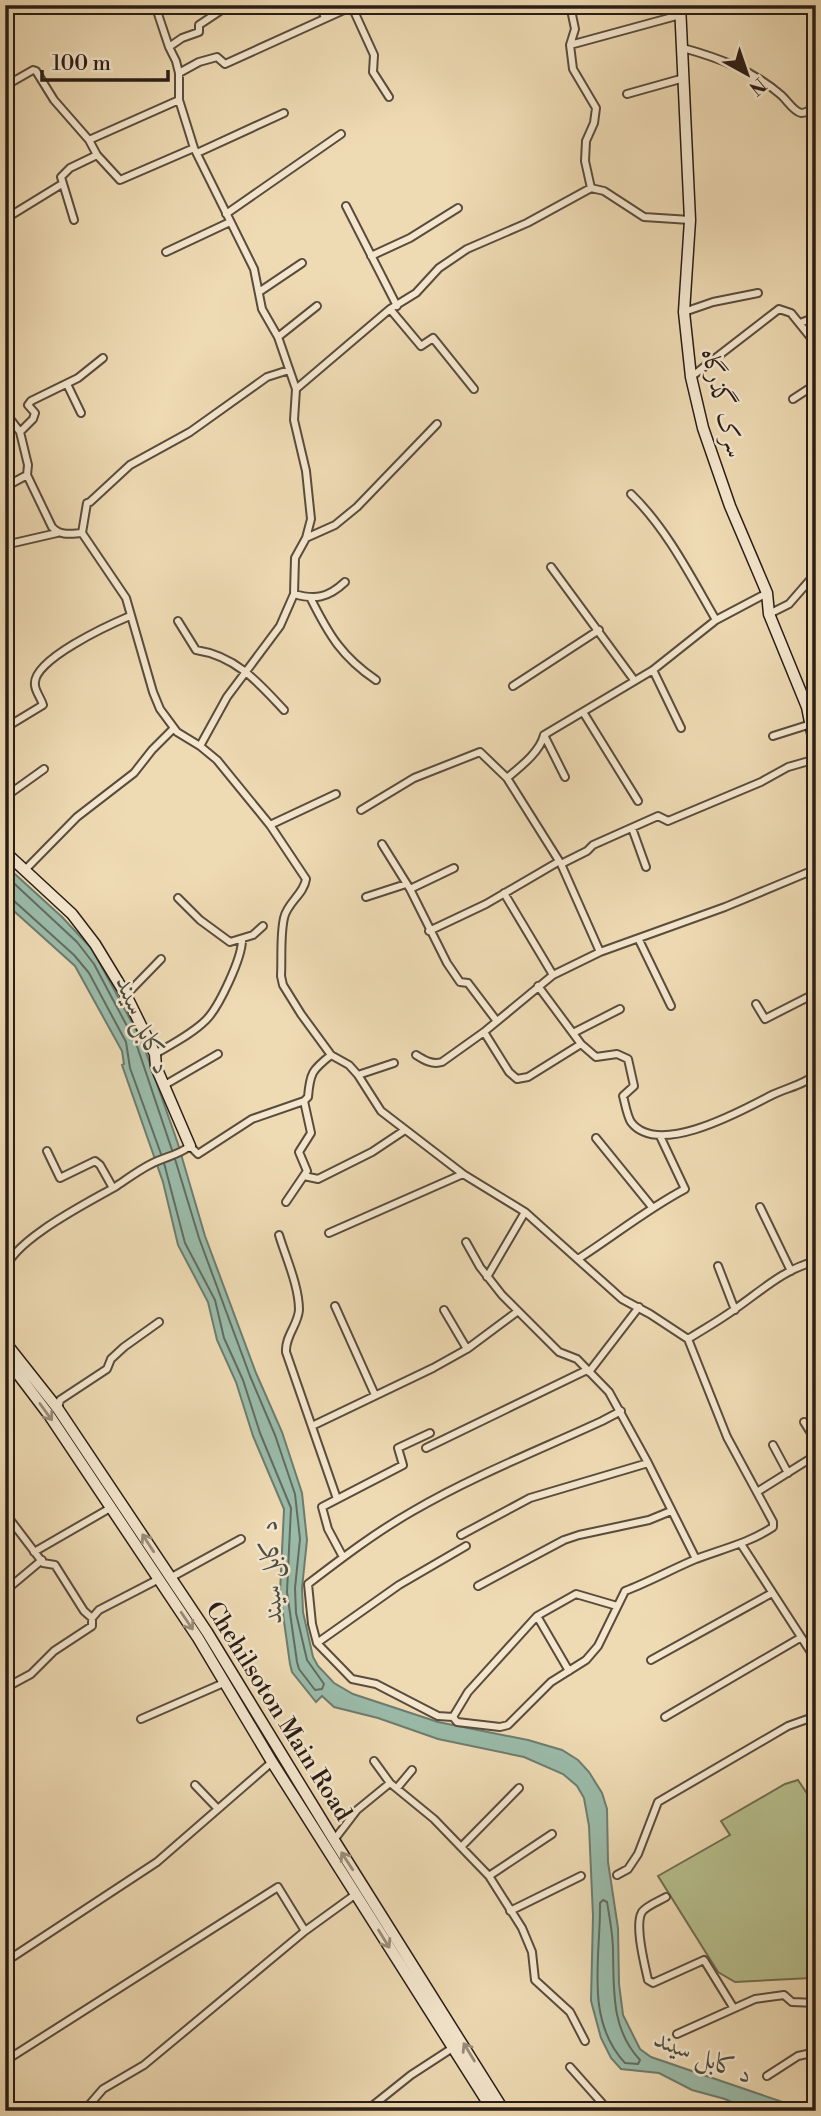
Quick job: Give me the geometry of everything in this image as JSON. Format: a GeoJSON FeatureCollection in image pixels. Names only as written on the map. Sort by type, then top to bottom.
{"type":"FeatureCollection","features":[{"type":"Feature","properties":{"kind":"main road","name":"سرک گذرگاه"},"geometry":{"type":"LineString","coordinates":[[680,10],[690,220],[684,312],[691,377],[704,428],[730,506],[767,593],[769,614],[811,706],[816,752]]}},
{"type":"Feature","properties":{"kind":"main road"},"geometry":{"type":"LineString","coordinates":[[5,852],[72,915],[95,944],[126,995],[155,1054],[156,1067],[187,1149]]}},
{"type":"Feature","properties":{"kind":"main road","name":"Chehilsoton Main Road"},"geometry":{"type":"LineString","coordinates":[[5,1342],[58,1409],[207,1632],[504,2111]]}},
{"type":"Feature","properties":{"kind":"main road","name":"Chehilsoton Main Road"},"geometry":{"type":"LineString","coordinates":[[5,1357],[49,1415],[112,1507],[226,1682],[272,1762],[492,2111]]}},
{"type":"Feature","properties":{"kind":"street"},"geometry":{"type":"LineString","coordinates":[[155,5],[176,61],[179,100],[196,150],[254,269],[262,309],[278,337],[296,389],[294,420],[306,471],[312,519],[295,558],[294,594],[280,626],[227,696],[200,746]]}},
{"type":"Feature","properties":{"kind":"street"},"geometry":{"type":"LineString","coordinates":[[169,47],[182,38],[199,32],[199,25],[229,5]]}},
{"type":"Feature","properties":{"kind":"street"},"geometry":{"type":"LineString","coordinates":[[320,5],[325,18]]}},
{"type":"Feature","properties":{"kind":"street"},"geometry":{"type":"LineString","coordinates":[[570,5],[575,29],[570,46],[573,69],[596,108],[594,123],[586,141],[585,161],[591,188]]}},
{"type":"Feature","properties":{"kind":"street"},"geometry":{"type":"LineString","coordinates":[[179,73],[199,62],[217,57],[225,64],[353,7],[374,55],[373,72],[389,97]]}},
{"type":"Feature","properties":{"kind":"street"},"geometry":{"type":"LineString","coordinates":[[570,46],[680,10]]}},
{"type":"Feature","properties":{"kind":"street"},"geometry":{"type":"LineString","coordinates":[[683,48],[722,59],[754,76],[782,95],[799,112],[804,113],[816,106]]}},
{"type":"Feature","properties":{"kind":"street"},"geometry":{"type":"LineString","coordinates":[[5,86],[33,70],[37,71],[54,100],[120,180],[284,113]]}},
{"type":"Feature","properties":{"kind":"street"},"geometry":{"type":"LineString","coordinates":[[627,94],[684,78]]}},
{"type":"Feature","properties":{"kind":"street"},"geometry":{"type":"LineString","coordinates":[[89,140],[179,100]]}},
{"type":"Feature","properties":{"kind":"street"},"geometry":{"type":"LineString","coordinates":[[226,214],[341,134]]}},
{"type":"Feature","properties":{"kind":"street"},"geometry":{"type":"LineString","coordinates":[[74,220],[61,177],[63,173],[97,155]]}},
{"type":"Feature","properties":{"kind":"street"},"geometry":{"type":"LineString","coordinates":[[5,219],[62,184]]}},
{"type":"Feature","properties":{"kind":"street"},"geometry":{"type":"LineString","coordinates":[[296,389],[393,308],[416,293],[439,268],[467,249],[527,223],[591,188],[604,191],[644,217],[690,220]]}},
{"type":"Feature","properties":{"kind":"street"},"geometry":{"type":"LineString","coordinates":[[346,206],[393,308],[421,346],[433,338],[474,389]]}},
{"type":"Feature","properties":{"kind":"street"},"geometry":{"type":"LineString","coordinates":[[371,256],[410,238],[458,208]]}},
{"type":"Feature","properties":{"kind":"street"},"geometry":{"type":"LineString","coordinates":[[166,252],[230,222]]}},
{"type":"Feature","properties":{"kind":"street"},"geometry":{"type":"LineString","coordinates":[[258,292],[302,263]]}},
{"type":"Feature","properties":{"kind":"street"},"geometry":{"type":"LineString","coordinates":[[684,312],[713,302],[758,293]]}},
{"type":"Feature","properties":{"kind":"street"},"geometry":{"type":"LineString","coordinates":[[278,337],[317,306]]}},
{"type":"Feature","properties":{"kind":"street"},"geometry":{"type":"LineString","coordinates":[[691,377],[779,309],[791,313],[816,344]]}},
{"type":"Feature","properties":{"kind":"street"},"geometry":{"type":"LineString","coordinates":[[800,323],[816,317]]}},
{"type":"Feature","properties":{"kind":"street"},"geometry":{"type":"LineString","coordinates":[[20,432],[33,419],[35,413],[28,405],[31,401],[67,384],[103,358]]}},
{"type":"Feature","properties":{"kind":"street"},"geometry":{"type":"LineString","coordinates":[[289,370],[267,377],[190,432],[130,465],[87,503],[82,533],[127,598],[130,616],[160,709],[174,728],[217,761],[270,825],[306,879],[305,886],[290,903],[284,918],[281,976],[283,985],[300,1014],[331,1055],[349,1065],[358,1075],[381,1111],[463,1174],[525,1212],[622,1299],[688,1339],[727,1437],[751,1486],[773,1522],[773,1527],[741,1544],[696,1559],[625,1591],[598,1646],[586,1660],[551,1682],[508,1725],[500,1727],[457,1722],[453,1717],[439,1716],[376,1684],[352,1679],[317,1643],[308,1584],[343,1557],[402,1517],[451,1490],[621,1410]]}},
{"type":"Feature","properties":{"kind":"street"},"geometry":{"type":"LineString","coordinates":[[67,384],[81,413]]}},
{"type":"Feature","properties":{"kind":"street"},"geometry":{"type":"LineString","coordinates":[[793,399],[816,384]]}},
{"type":"Feature","properties":{"kind":"street"},"geometry":{"type":"LineString","coordinates":[[5,412],[20,432],[28,465],[27,475],[44,514],[57,533]]}},
{"type":"Feature","properties":{"kind":"street"},"geometry":{"type":"LineString","coordinates":[[5,426],[11,419]]}},
{"type":"Feature","properties":{"kind":"street"},"geometry":{"type":"LineString","coordinates":[[306,538],[335,525],[357,507],[437,424]]}},
{"type":"Feature","properties":{"kind":"street"},"geometry":{"type":"LineString","coordinates":[[5,487],[27,475]]}},
{"type":"Feature","properties":{"kind":"street"},"geometry":{"type":"LineString","coordinates":[[631,494],[646,508],[663,533],[716,620]]}},
{"type":"Feature","properties":{"kind":"street"},"geometry":{"type":"LineString","coordinates":[[5,545],[57,533],[82,533]]}},
{"type":"Feature","properties":{"kind":"street"},"geometry":{"type":"LineString","coordinates":[[551,567],[634,680]]}},
{"type":"Feature","properties":{"kind":"street"},"geometry":{"type":"LineString","coordinates":[[769,614],[789,604],[816,573]]}},
{"type":"Feature","properties":{"kind":"street"},"geometry":{"type":"LineString","coordinates":[[294,594],[311,599],[338,588],[345,582]]}},
{"type":"Feature","properties":{"kind":"street"},"geometry":{"type":"LineString","coordinates":[[507,778],[526,762],[542,742],[544,735],[653,670],[716,620],[767,593]]}},
{"type":"Feature","properties":{"kind":"street"},"geometry":{"type":"LineString","coordinates":[[311,599],[331,638],[344,655],[376,680]]}},
{"type":"Feature","properties":{"kind":"street"},"geometry":{"type":"LineString","coordinates":[[5,728],[43,705],[35,685],[36,677],[44,666],[91,633],[130,616]]}},
{"type":"Feature","properties":{"kind":"street"},"geometry":{"type":"LineString","coordinates":[[178,621],[196,650],[226,658],[247,671],[284,710]]}},
{"type":"Feature","properties":{"kind":"street"},"geometry":{"type":"LineString","coordinates":[[513,687],[599,630]]}},
{"type":"Feature","properties":{"kind":"street"},"geometry":{"type":"LineString","coordinates":[[653,670],[681,729]]}},
{"type":"Feature","properties":{"kind":"street"},"geometry":{"type":"LineString","coordinates":[[583,712],[638,802]]}},
{"type":"Feature","properties":{"kind":"street"},"geometry":{"type":"LineString","coordinates":[[773,736],[811,724]]}},
{"type":"Feature","properties":{"kind":"street"},"geometry":{"type":"LineString","coordinates":[[25,870],[77,817],[134,773],[174,728]]}},
{"type":"Feature","properties":{"kind":"street"},"geometry":{"type":"LineString","coordinates":[[544,735],[565,777]]}},
{"type":"Feature","properties":{"kind":"street"},"geometry":{"type":"LineString","coordinates":[[361,810],[414,779],[480,752],[507,778],[560,863],[600,952]]}},
{"type":"Feature","properties":{"kind":"street"},"geometry":{"type":"LineString","coordinates":[[429,931],[473,911],[587,851],[593,845],[659,816],[668,821],[755,785],[788,767],[816,759]]}},
{"type":"Feature","properties":{"kind":"street"},"geometry":{"type":"LineString","coordinates":[[5,797],[44,769]]}},
{"type":"Feature","properties":{"kind":"street"},"geometry":{"type":"LineString","coordinates":[[270,825],[336,794]]}},
{"type":"Feature","properties":{"kind":"street"},"geometry":{"type":"LineString","coordinates":[[632,828],[646,867]]}},
{"type":"Feature","properties":{"kind":"street"},"geometry":{"type":"LineString","coordinates":[[382,844],[460,982],[468,983],[496,1020]]}},
{"type":"Feature","properties":{"kind":"street"},"geometry":{"type":"LineString","coordinates":[[366,897],[408,887],[454,868]]}},
{"type":"Feature","properties":{"kind":"street"},"geometry":{"type":"LineString","coordinates":[[416,1055],[437,1064],[453,1056],[553,975],[600,952],[639,940],[816,869]]}},
{"type":"Feature","properties":{"kind":"street"},"geometry":{"type":"LineString","coordinates":[[504,893],[553,975]]}},
{"type":"Feature","properties":{"kind":"street"},"geometry":{"type":"LineString","coordinates":[[178,898],[200,920],[230,942],[243,940],[263,926]]}},
{"type":"Feature","properties":{"kind":"street"},"geometry":{"type":"LineString","coordinates":[[155,1054],[189,1034],[208,1018],[226,987],[242,951],[243,940]]}},
{"type":"Feature","properties":{"kind":"street"},"geometry":{"type":"LineString","coordinates":[[639,940],[671,1006]]}},
{"type":"Feature","properties":{"kind":"street"},"geometry":{"type":"LineString","coordinates":[[126,995],[161,959]]}},
{"type":"Feature","properties":{"kind":"street"},"geometry":{"type":"LineString","coordinates":[[538,986],[581,1044],[596,1057],[617,1054],[628,1059],[634,1086],[623,1096],[631,1122],[647,1133],[660,1136],[707,1127],[788,1086],[812,1081],[816,1074]]}},
{"type":"Feature","properties":{"kind":"street"},"geometry":{"type":"LineString","coordinates":[[756,1004],[765,1019],[816,993]]}},
{"type":"Feature","properties":{"kind":"street"},"geometry":{"type":"LineString","coordinates":[[573,1032],[620,1009]]}},
{"type":"Feature","properties":{"kind":"street"},"geometry":{"type":"LineString","coordinates":[[484,1032],[509,1072],[517,1079],[528,1077],[581,1044]]}},
{"type":"Feature","properties":{"kind":"street"},"geometry":{"type":"LineString","coordinates":[[163,1086],[218,1054]]}},
{"type":"Feature","properties":{"kind":"street"},"geometry":{"type":"LineString","coordinates":[[5,1271],[6,1265],[17,1252],[56,1220],[152,1163],[187,1149],[198,1154],[208,1150],[252,1119],[303,1101],[308,1097],[309,1078],[314,1068],[331,1055]]}},
{"type":"Feature","properties":{"kind":"street"},"geometry":{"type":"LineString","coordinates":[[358,1075],[394,1063]]}},
{"type":"Feature","properties":{"kind":"street"},"geometry":{"type":"LineString","coordinates":[[286,1202],[307,1171],[299,1152],[311,1133],[303,1101]]}},
{"type":"Feature","properties":{"kind":"street"},"geometry":{"type":"LineString","coordinates":[[304,1176],[318,1179],[372,1152],[405,1130]]}},
{"type":"Feature","properties":{"kind":"street"},"geometry":{"type":"LineString","coordinates":[[578,1259],[652,1207],[685,1189],[660,1136]]}},
{"type":"Feature","properties":{"kind":"street"},"geometry":{"type":"LineString","coordinates":[[597,1138],[652,1207]]}},
{"type":"Feature","properties":{"kind":"street"},"geometry":{"type":"LineString","coordinates":[[47,1151],[60,1178],[94,1161],[100,1165],[113,1188]]}},
{"type":"Feature","properties":{"kind":"street"},"geometry":{"type":"LineString","coordinates":[[329,1233],[463,1174]]}},
{"type":"Feature","properties":{"kind":"street"},"geometry":{"type":"LineString","coordinates":[[760,1207],[790,1271]]}},
{"type":"Feature","properties":{"kind":"street"},"geometry":{"type":"LineString","coordinates":[[486,1277],[525,1212]]}},
{"type":"Feature","properties":{"kind":"street"},"geometry":{"type":"LineString","coordinates":[[279,1235],[296,1292],[299,1312],[285,1344],[286,1352],[336,1496]]}},
{"type":"Feature","properties":{"kind":"street"},"geometry":{"type":"LineString","coordinates":[[467,1242],[486,1277],[518,1311],[559,1352],[577,1359],[609,1392],[649,1463],[696,1559]]}},
{"type":"Feature","properties":{"kind":"street"},"geometry":{"type":"LineString","coordinates":[[688,1339],[735,1310],[774,1280],[803,1264],[816,1261]]}},
{"type":"Feature","properties":{"kind":"street"},"geometry":{"type":"LineString","coordinates":[[718,1266],[735,1310]]}},
{"type":"Feature","properties":{"kind":"street"},"geometry":{"type":"LineString","coordinates":[[335,1306],[375,1395]]}},
{"type":"Feature","properties":{"kind":"street"},"geometry":{"type":"LineString","coordinates":[[426,1448],[588,1371],[639,1307]]}},
{"type":"Feature","properties":{"kind":"street"},"geometry":{"type":"LineString","coordinates":[[444,1310],[467,1349]]}},
{"type":"Feature","properties":{"kind":"street"},"geometry":{"type":"LineString","coordinates":[[312,1426],[433,1368],[467,1349],[518,1311]]}},
{"type":"Feature","properties":{"kind":"street"},"geometry":{"type":"LineString","coordinates":[[58,1409],[60,1400],[107,1369],[111,1359],[124,1347],[159,1322]]}},
{"type":"Feature","properties":{"kind":"street"},"geometry":{"type":"LineString","coordinates":[[804,1422],[816,1441]]}},
{"type":"Feature","properties":{"kind":"street"},"geometry":{"type":"LineString","coordinates":[[343,1557],[328,1529],[322,1507],[403,1465],[398,1448],[430,1433]]}},
{"type":"Feature","properties":{"kind":"street"},"geometry":{"type":"LineString","coordinates":[[773,1445],[788,1473]]}},
{"type":"Feature","properties":{"kind":"street"},"geometry":{"type":"LineString","coordinates":[[757,1492],[816,1455]]}},
{"type":"Feature","properties":{"kind":"street"},"geometry":{"type":"LineString","coordinates":[[461,1535],[530,1498],[649,1463]]}},
{"type":"Feature","properties":{"kind":"street"},"geometry":{"type":"LineString","coordinates":[[34,1552],[112,1507]]}},
{"type":"Feature","properties":{"kind":"street"},"geometry":{"type":"LineString","coordinates":[[478,1586],[564,1540],[649,1520],[671,1511]]}},
{"type":"Feature","properties":{"kind":"street"},"geometry":{"type":"LineString","coordinates":[[5,1513],[43,1563],[55,1565],[84,1611],[92,1618]]}},
{"type":"Feature","properties":{"kind":"street"},"geometry":{"type":"LineString","coordinates":[[170,1578],[241,1539]]}},
{"type":"Feature","properties":{"kind":"street"},"geometry":{"type":"LineString","coordinates":[[741,1544],[816,1660]]}},
{"type":"Feature","properties":{"kind":"street"},"geometry":{"type":"LineString","coordinates":[[317,1643],[399,1585],[466,1546]]}},
{"type":"Feature","properties":{"kind":"street"},"geometry":{"type":"LineString","coordinates":[[5,1591],[41,1560]]}},
{"type":"Feature","properties":{"kind":"street"},"geometry":{"type":"LineString","coordinates":[[5,1688],[31,1674],[54,1651],[92,1626],[92,1618],[99,1610],[159,1579]]}},
{"type":"Feature","properties":{"kind":"street"},"geometry":{"type":"LineString","coordinates":[[651,1660],[772,1593]]}},
{"type":"Feature","properties":{"kind":"street"},"geometry":{"type":"LineString","coordinates":[[453,1717],[468,1692],[537,1616],[576,1594],[617,1606]]}},
{"type":"Feature","properties":{"kind":"street"},"geometry":{"type":"LineString","coordinates":[[537,1616],[569,1671]]}},
{"type":"Feature","properties":{"kind":"street"},"geometry":{"type":"LineString","coordinates":[[665,1717],[800,1637]]}},
{"type":"Feature","properties":{"kind":"street"},"geometry":{"type":"LineString","coordinates":[[141,1719],[226,1682]]}},
{"type":"Feature","properties":{"kind":"street"},"geometry":{"type":"LineString","coordinates":[[617,1875],[628,1869],[638,1854],[658,1802],[788,1726],[816,1716]]}},
{"type":"Feature","properties":{"kind":"street"},"geometry":{"type":"LineString","coordinates":[[5,1962],[156,1862],[272,1762]]}},
{"type":"Feature","properties":{"kind":"street"},"geometry":{"type":"LineString","coordinates":[[373,1762],[390,1783],[433,1819],[489,1876],[522,1928],[533,1952],[535,1980],[570,2012],[585,2041]]}},
{"type":"Feature","properties":{"kind":"street"},"geometry":{"type":"LineString","coordinates":[[397,1788],[412,1770]]}},
{"type":"Feature","properties":{"kind":"street"},"geometry":{"type":"LineString","coordinates":[[334,1840],[357,1810],[390,1783]]}},
{"type":"Feature","properties":{"kind":"street"},"geometry":{"type":"LineString","coordinates":[[195,1785],[218,1809]]}},
{"type":"Feature","properties":{"kind":"street"},"geometry":{"type":"LineString","coordinates":[[461,1847],[519,1788]]}},
{"type":"Feature","properties":{"kind":"street"},"geometry":{"type":"LineString","coordinates":[[489,1876],[552,1833]]}},
{"type":"Feature","properties":{"kind":"street"},"geometry":{"type":"LineString","coordinates":[[510,1911],[581,1876]]}},
{"type":"Feature","properties":{"kind":"street"},"geometry":{"type":"LineString","coordinates":[[5,2062],[278,1887],[304,1931]]}},
{"type":"Feature","properties":{"kind":"street"},"geometry":{"type":"LineString","coordinates":[[84,2111],[103,2089],[144,2064],[304,1931],[356,1894]]}},
{"type":"Feature","properties":{"kind":"street"},"geometry":{"type":"LineString","coordinates":[[666,1897],[644,1910],[641,1917],[640,1941],[648,1980],[653,1983],[704,1960],[733,2007]]}},
{"type":"Feature","properties":{"kind":"street"},"geometry":{"type":"LineString","coordinates":[[677,2034],[755,1999],[784,1995],[792,2002],[816,2003]]}},
{"type":"Feature","properties":{"kind":"street"},"geometry":{"type":"LineString","coordinates":[[366,2111],[411,2075],[454,2047]]}},
{"type":"Feature","properties":{"kind":"street"},"geometry":{"type":"LineString","coordinates":[[766,2076],[798,2056],[816,2052]]}},
{"type":"Feature","properties":{"kind":"street"},"geometry":{"type":"LineString","coordinates":[[570,2067],[609,2111]]}},
{"type":"Feature","properties":{"kind":"green space"},"geometry":{"type":"Polygon","coordinates":[[[798,1780],[816,1807],[816,1981],[811,1978],[735,1982],[718,1972],[658,1876],[730,1835],[721,1821],[785,1784],[798,1780]]]}},
{"type":"Feature","properties":{"kind":"water"},"geometry":{"type":"Polygon","coordinates":[[[5,865],[62,917],[92,949],[142,1041],[178,1144],[205,1236],[256,1373],[282,1432],[302,1493],[307,1540],[302,1588],[303,1612],[313,1657],[318,1666],[334,1683],[353,1694],[438,1722],[528,1740],[562,1750],[578,1760],[602,1793],[607,1809],[608,1862],[618,1928],[619,1984],[623,2015],[640,2049],[651,2057],[809,2111],[751,2111],[725,2099],[692,2090],[659,2073],[621,2069],[611,2058],[601,2038],[591,2001],[593,1916],[589,1826],[584,1798],[577,1786],[563,1774],[524,1757],[438,1739],[378,1718],[334,1707],[322,1696],[316,1702],[292,1672],[280,1593],[284,1509],[253,1436],[236,1382],[217,1340],[208,1302],[178,1245],[163,1182],[122,1065],[122,1051],[75,966],[5,903],[5,865]]]}},
{"type":"Feature","properties":{"kind":"water label","name":"د کابل سيند"},"geometry":{"type":"Point","coordinates":[144,1025]}},
{"type":"Feature","properties":{"kind":"water label","name":"د کابل سيند"},"geometry":{"type":"Point","coordinates":[270,1572]}},
{"type":"Feature","properties":{"kind":"water label","name":"د کابل سيند"},"geometry":{"type":"Point","coordinates":[704,2056]}}]}
